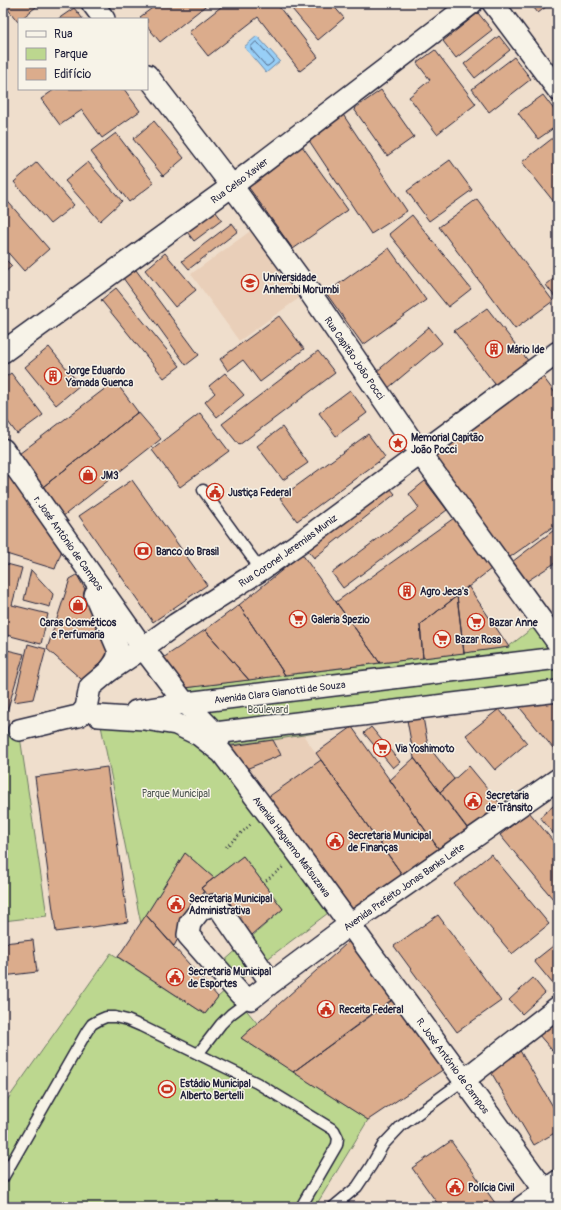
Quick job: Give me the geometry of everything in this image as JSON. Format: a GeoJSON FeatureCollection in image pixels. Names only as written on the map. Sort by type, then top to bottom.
{"type":"FeatureCollection","features":[{"type":"Feature","properties":{"kind":"street"},"geometry":{"type":"LineString","coordinates":[[92,3],[103,18]]}},
{"type":"Feature","properties":{"kind":"street","name":"Rua Celso Xavier"},"geometry":{"type":"LineString","coordinates":[[3,352],[232,186],[472,3]]}},
{"type":"Feature","properties":{"kind":"street"},"geometry":{"type":"LineString","coordinates":[[493,3],[558,90]]}},
{"type":"Feature","properties":{"kind":"street","name":"Rua Capitão João Pocci"},"geometry":{"type":"LineString","coordinates":[[148,76],[232,186],[309,292],[420,452],[558,643]]}},
{"type":"Feature","properties":{"kind":"street","name":"Rua Coronel Jeremias Muniz"},"geometry":{"type":"LineString","coordinates":[[11,731],[78,716],[81,714],[87,705],[90,687],[139,642],[176,624],[261,570],[558,352]]}},
{"type":"Feature","properties":{"kind":"street","name":"r. José Antônio de Campos"},"geometry":{"type":"LineString","coordinates":[[3,449],[139,642]]}},
{"type":"Feature","properties":{"kind":"street"},"geometry":{"type":"LineString","coordinates":[[75,551],[118,649],[118,658],[109,670]]}},
{"type":"Feature","properties":{"kind":"street","name":"Avenida Haguemo Matsuzawa"},"geometry":{"type":"LineString","coordinates":[[139,642],[186,703],[214,733],[235,769]]}},
{"type":"Feature","properties":{"kind":"street","name":"Avenida Clara Gianotti de Souza"},"geometry":{"type":"LineString","coordinates":[[11,731],[186,703],[558,658]]}},
{"type":"Feature","properties":{"kind":"street"},"geometry":{"type":"LineString","coordinates":[[214,733],[558,691]]}},
{"type":"Feature","properties":{"kind":"street","name":"Avenida Haguemo Matsuzawa"},"geometry":{"type":"LineString","coordinates":[[99,716],[156,720],[171,723],[185,727],[213,744],[235,769],[350,924]]}},
{"type":"Feature","properties":{"kind":"street","name":"Avenida Prefeito Jonas Banks Leite"},"geometry":{"type":"LineString","coordinates":[[251,999],[350,924],[558,779]]}},
{"type":"Feature","properties":{"kind":"street"},"geometry":{"type":"LineString","coordinates":[[251,999],[240,994],[188,935],[190,923],[201,909],[214,905],[220,909],[271,983]]}},
{"type":"Feature","properties":{"kind":"street","name":"R. José Antônio de Campos"},"geometry":{"type":"LineString","coordinates":[[350,924],[464,1080],[554,1193]]}},
{"type":"Feature","properties":{"kind":"street"},"geometry":{"type":"LineString","coordinates":[[464,1080],[558,1007]]}},
{"type":"Feature","properties":{"kind":"street"},"geometry":{"type":"LineString","coordinates":[[522,1207],[554,1193]]}},
{"type":"Feature","properties":{"kind":"lane"},"geometry":{"type":"LineString","coordinates":[[203,490],[261,570]]}},
{"type":"Feature","properties":{"kind":"lane"},"geometry":{"type":"LineString","coordinates":[[198,1054],[221,1024],[231,1014],[251,999]]}},
{"type":"Feature","properties":{"kind":"lane"},"geometry":{"type":"LineString","coordinates":[[3,1178],[86,1031],[92,1024],[99,1020],[111,1017],[127,1020],[149,1029],[257,1084],[334,1130],[338,1138],[337,1145],[301,1207]]}},
{"type":"Feature","properties":{"kind":"lane"},"geometry":{"type":"LineString","coordinates":[[333,1207],[357,1187],[383,1145],[401,1126],[464,1080]]}},
{"type":"Feature","properties":{"kind":"path"},"geometry":{"type":"LineString","coordinates":[[226,847],[266,810]]}},
{"type":"Feature","properties":{"kind":"shaded area","name":"Universidade Anhembi Morumbi"},"geometry":{"type":"Polygon","coordinates":[[[260,224],[309,291],[239,341],[191,274],[260,224]]]}},
{"type":"Feature","properties":{"kind":"shaded area"},"geometry":{"type":"Polygon","coordinates":[[[303,735],[321,760],[261,802],[225,747],[303,735]]]}},
{"type":"Feature","properties":{"kind":"green space","name":"Boulevard"},"geometry":{"type":"Polygon","coordinates":[[[558,620],[558,698],[223,746],[184,688],[508,647],[542,621],[558,620]]]}},
{"type":"Feature","properties":{"kind":"green space","name":"Parque Municipal"},"geometry":{"type":"Polygon","coordinates":[[[99,716],[193,731],[336,907],[237,982],[222,963],[283,909],[243,856],[214,878],[185,853],[141,924],[99,716]]]}},
{"type":"Feature","properties":{"kind":"green space"},"geometry":{"type":"Polygon","coordinates":[[[19,730],[47,916],[3,921],[3,732],[19,730]]]}},
{"type":"Feature","properties":{"kind":"green space","name":"Estádio Municipal Alberto Bertelli"},"geometry":{"type":"Polygon","coordinates":[[[111,953],[205,1014],[218,997],[228,988],[257,1023],[241,1038],[368,1120],[315,1207],[3,1207],[3,1106],[111,953]]]}},
{"type":"Feature","properties":{"kind":"water"},"geometry":{"type":"Polygon","coordinates":[[[257,36],[280,61],[266,73],[244,47],[257,36]]]}},
{"type":"Feature","properties":{"kind":"building"},"geometry":{"type":"Polygon","coordinates":[[[3,3],[41,3],[22,18],[18,18],[18,22],[3,3]]]}},
{"type":"Feature","properties":{"kind":"building"},"geometry":{"type":"Polygon","coordinates":[[[159,3],[209,3],[160,42],[148,27],[148,18],[140,17],[159,3]]]}},
{"type":"Feature","properties":{"kind":"building"},"geometry":{"type":"Polygon","coordinates":[[[226,3],[276,3],[318,57],[300,71],[258,17],[208,56],[189,32],[226,3]]]}},
{"type":"Feature","properties":{"kind":"building"},"geometry":{"type":"Polygon","coordinates":[[[287,3],[331,3],[344,18],[318,40],[287,3]]]}},
{"type":"Feature","properties":{"kind":"building"},"geometry":{"type":"Polygon","coordinates":[[[530,3],[551,3],[538,13],[530,3]]]}},
{"type":"Feature","properties":{"kind":"building"},"geometry":{"type":"Polygon","coordinates":[[[74,8],[82,18],[59,18],[74,8]]]}},
{"type":"Feature","properties":{"kind":"building"},"geometry":{"type":"Polygon","coordinates":[[[478,13],[492,30],[456,58],[443,41],[478,13]]]}},
{"type":"Feature","properties":{"kind":"building"},"geometry":{"type":"Polygon","coordinates":[[[499,36],[510,50],[475,78],[464,64],[499,36]]]}},
{"type":"Feature","properties":{"kind":"building"},"geometry":{"type":"Polygon","coordinates":[[[435,50],[476,104],[437,134],[409,97],[430,80],[417,63],[435,50]]]}},
{"type":"Feature","properties":{"kind":"building"},"geometry":{"type":"Polygon","coordinates":[[[514,57],[531,79],[489,112],[472,89],[514,57]]]}},
{"type":"Feature","properties":{"kind":"building"},"geometry":{"type":"Polygon","coordinates":[[[54,90],[125,90],[140,111],[102,138],[82,110],[60,125],[41,99],[54,90]]]}},
{"type":"Feature","properties":{"kind":"building"},"geometry":{"type":"Polygon","coordinates":[[[381,90],[414,137],[387,156],[354,109],[381,90]]]}},
{"type":"Feature","properties":{"kind":"building"},"geometry":{"type":"Polygon","coordinates":[[[543,95],[558,115],[558,125],[538,139],[518,113],[543,95]]]}},
{"type":"Feature","properties":{"kind":"building"},"geometry":{"type":"Polygon","coordinates":[[[342,113],[407,211],[371,234],[306,136],[342,113]]]}},
{"type":"Feature","properties":{"kind":"building"},"geometry":{"type":"Polygon","coordinates":[[[154,121],[184,158],[163,176],[133,139],[154,121]]]}},
{"type":"Feature","properties":{"kind":"building"},"geometry":{"type":"Polygon","coordinates":[[[116,133],[154,183],[129,202],[91,152],[116,133]]]}},
{"type":"Feature","properties":{"kind":"building"},"geometry":{"type":"Polygon","coordinates":[[[558,134],[558,199],[554,202],[522,162],[558,134]]]}},
{"type":"Feature","properties":{"kind":"building"},"geometry":{"type":"Polygon","coordinates":[[[302,146],[348,210],[293,249],[247,185],[302,146]]]}},
{"type":"Feature","properties":{"kind":"building"},"geometry":{"type":"Polygon","coordinates":[[[450,160],[472,190],[429,221],[407,191],[450,160]]]}},
{"type":"Feature","properties":{"kind":"building"},"geometry":{"type":"Polygon","coordinates":[[[37,162],[74,205],[50,224],[14,182],[37,162]]]}},
{"type":"Feature","properties":{"kind":"building"},"geometry":{"type":"Polygon","coordinates":[[[88,162],[122,201],[100,221],[65,181],[88,162]]]}},
{"type":"Feature","properties":{"kind":"building"},"geometry":{"type":"Polygon","coordinates":[[[3,196],[49,249],[24,271],[3,247],[3,196]]]}},
{"type":"Feature","properties":{"kind":"building"},"geometry":{"type":"Polygon","coordinates":[[[477,199],[553,301],[515,329],[439,227],[477,199]]]}},
{"type":"Feature","properties":{"kind":"building"},"geometry":{"type":"Polygon","coordinates":[[[212,207],[222,220],[194,241],[184,228],[212,207]]]}},
{"type":"Feature","properties":{"kind":"building"},"geometry":{"type":"Polygon","coordinates":[[[412,215],[471,289],[448,307],[389,234],[412,215]]]}},
{"type":"Feature","properties":{"kind":"building"},"geometry":{"type":"Polygon","coordinates":[[[232,223],[238,231],[189,269],[182,261],[232,223]]]}},
{"type":"Feature","properties":{"kind":"building"},"geometry":{"type":"Polygon","coordinates":[[[389,248],[426,300],[363,345],[326,293],[389,248]]]}},
{"type":"Feature","properties":{"kind":"building"},"geometry":{"type":"Polygon","coordinates":[[[165,253],[196,290],[175,307],[145,270],[165,253]]]}},
{"type":"Feature","properties":{"kind":"building"},"geometry":{"type":"Polygon","coordinates":[[[3,257],[12,266],[3,274],[3,257]]]}},
{"type":"Feature","properties":{"kind":"building"},"geometry":{"type":"Polygon","coordinates":[[[136,270],[199,355],[186,365],[123,278],[136,270]]]}},
{"type":"Feature","properties":{"kind":"building"},"geometry":{"type":"Polygon","coordinates":[[[558,275],[558,301],[546,285],[558,275]]]}},
{"type":"Feature","properties":{"kind":"building"},"geometry":{"type":"Polygon","coordinates":[[[116,288],[180,366],[164,378],[101,300],[116,288]]]}},
{"type":"Feature","properties":{"kind":"building","name":"Mário Ide"},"geometry":{"type":"Polygon","coordinates":[[[487,308],[533,367],[501,392],[454,331],[487,308]]]}},
{"type":"Feature","properties":{"kind":"building"},"geometry":{"type":"Polygon","coordinates":[[[279,316],[304,349],[260,382],[243,360],[228,371],[220,359],[279,316]]]}},
{"type":"Feature","properties":{"kind":"building"},"geometry":{"type":"Polygon","coordinates":[[[429,327],[442,343],[381,394],[369,378],[429,327]]]}},
{"type":"Feature","properties":{"kind":"building","name":"Jorge Eduardo Yamada Guenca"},"geometry":{"type":"Polygon","coordinates":[[[49,347],[80,385],[56,405],[25,367],[49,347]]]}},
{"type":"Feature","properties":{"kind":"building"},"geometry":{"type":"Polygon","coordinates":[[[318,351],[335,373],[239,445],[222,424],[318,351]]]}},
{"type":"Feature","properties":{"kind":"building"},"geometry":{"type":"Polygon","coordinates":[[[538,370],[558,397],[558,523],[503,562],[424,453],[538,370]]]}},
{"type":"Feature","properties":{"kind":"building"},"geometry":{"type":"Polygon","coordinates":[[[11,373],[43,415],[17,434],[3,415],[3,379],[11,373]]]}},
{"type":"Feature","properties":{"kind":"building"},"geometry":{"type":"Polygon","coordinates":[[[225,373],[244,395],[217,417],[205,402],[215,393],[209,386],[225,373]]]}},
{"type":"Feature","properties":{"kind":"building"},"geometry":{"type":"Polygon","coordinates":[[[115,381],[138,412],[39,490],[15,457],[115,381]]]}},
{"type":"Feature","properties":{"kind":"building"},"geometry":{"type":"Polygon","coordinates":[[[350,390],[367,413],[336,436],[319,413],[350,390]]]}},
{"type":"Feature","properties":{"kind":"building","name":"JM3"},"geometry":{"type":"Polygon","coordinates":[[[138,412],[161,439],[62,517],[39,490],[138,412]]]}},
{"type":"Feature","properties":{"kind":"building"},"geometry":{"type":"Polygon","coordinates":[[[200,413],[229,451],[180,487],[152,450],[200,413]]]}},
{"type":"Feature","properties":{"kind":"building"},"geometry":{"type":"Polygon","coordinates":[[[282,427],[308,463],[283,480],[257,446],[282,427]]]}},
{"type":"Feature","properties":{"kind":"building"},"geometry":{"type":"Polygon","coordinates":[[[368,434],[385,457],[297,521],[280,498],[368,434]]]}},
{"type":"Feature","properties":{"kind":"building"},"geometry":{"type":"Polygon","coordinates":[[[3,467],[63,547],[55,569],[3,553],[3,467]]]}},
{"type":"Feature","properties":{"kind":"building","name":"Banco do Brasil"},"geometry":{"type":"Polygon","coordinates":[[[132,480],[207,585],[153,622],[79,516],[132,480]]]}},
{"type":"Feature","properties":{"kind":"building"},"geometry":{"type":"Polygon","coordinates":[[[425,481],[447,510],[343,588],[332,573],[419,508],[409,494],[425,481]]]}},
{"type":"Feature","properties":{"kind":"building"},"geometry":{"type":"Polygon","coordinates":[[[386,483],[395,494],[314,558],[305,547],[386,483]]]}},
{"type":"Feature","properties":{"kind":"building","name":"Agro Jeca's"},"geometry":{"type":"Polygon","coordinates":[[[454,518],[491,569],[420,625],[423,658],[380,663],[336,602],[454,518]]]}},
{"type":"Feature","properties":{"kind":"building"},"geometry":{"type":"Polygon","coordinates":[[[558,527],[558,561],[518,587],[504,568],[558,527]]]}},
{"type":"Feature","properties":{"kind":"building","name":"Galeria Spezio"},"geometry":{"type":"Polygon","coordinates":[[[302,554],[380,663],[285,675],[239,605],[302,554]]]}},
{"type":"Feature","properties":{"kind":"building"},"geometry":{"type":"Polygon","coordinates":[[[3,563],[22,568],[12,605],[48,614],[41,644],[3,634],[3,563]]]}},
{"type":"Feature","properties":{"kind":"building"},"geometry":{"type":"Polygon","coordinates":[[[31,570],[53,594],[50,607],[24,600],[31,570]]]}},
{"type":"Feature","properties":{"kind":"building","name":"Caras Cosméticos e Perfumaria"},"geometry":{"type":"Polygon","coordinates":[[[77,575],[109,631],[108,670],[89,686],[47,649],[70,579],[77,575]]]}},
{"type":"Feature","properties":{"kind":"building"},"geometry":{"type":"Polygon","coordinates":[[[558,583],[558,594],[553,586],[558,583]]]}},
{"type":"Feature","properties":{"kind":"building","name":"Bazar Anne"},"geometry":{"type":"Polygon","coordinates":[[[468,586],[509,647],[464,653],[457,596],[468,586]]]}},
{"type":"Feature","properties":{"kind":"building","name":"Bazar Rosa"},"geometry":{"type":"Polygon","coordinates":[[[457,596],[464,653],[423,658],[420,625],[457,596]]]}},
{"type":"Feature","properties":{"kind":"building"},"geometry":{"type":"Polygon","coordinates":[[[239,605],[285,675],[249,680],[205,630],[239,605]]]}},
{"type":"Feature","properties":{"kind":"building"},"geometry":{"type":"Polygon","coordinates":[[[205,630],[249,680],[185,688],[163,658],[205,630]]]}},
{"type":"Feature","properties":{"kind":"building"},"geometry":{"type":"Polygon","coordinates":[[[28,644],[46,649],[33,699],[14,702],[28,644]]]}},
{"type":"Feature","properties":{"kind":"building"},"geometry":{"type":"Polygon","coordinates":[[[3,649],[24,654],[3,725],[3,649]]]}},
{"type":"Feature","properties":{"kind":"building"},"geometry":{"type":"Polygon","coordinates":[[[558,691],[558,754],[511,697],[558,691]]]}},
{"type":"Feature","properties":{"kind":"building"},"geometry":{"type":"Polygon","coordinates":[[[499,709],[527,743],[495,770],[466,735],[499,709]]]}},
{"type":"Feature","properties":{"kind":"building"},"geometry":{"type":"Polygon","coordinates":[[[423,717],[428,746],[454,779],[440,792],[414,758],[407,720],[423,717]]]}},
{"type":"Feature","properties":{"kind":"building"},"geometry":{"type":"Polygon","coordinates":[[[352,727],[443,855],[406,880],[316,753],[352,727]]]}},
{"type":"Feature","properties":{"kind":"building","name":"Via Yoshimoto"},"geometry":{"type":"Polygon","coordinates":[[[371,727],[400,762],[393,768],[364,733],[371,727]]]}},
{"type":"Feature","properties":{"kind":"building"},"geometry":{"type":"Polygon","coordinates":[[[273,740],[281,755],[241,771],[225,747],[273,740]]]}},
{"type":"Feature","properties":{"kind":"building"},"geometry":{"type":"Polygon","coordinates":[[[414,758],[472,835],[443,855],[390,780],[414,758]]]}},
{"type":"Feature","properties":{"kind":"building","name":"Secretaria Municipal de Finanças"},"geometry":{"type":"Polygon","coordinates":[[[321,760],[406,880],[350,921],[261,802],[321,760]]]}},
{"type":"Feature","properties":{"kind":"building","name":"Secretaria de Trânsito"},"geometry":{"type":"Polygon","coordinates":[[[469,766],[506,811],[472,834],[440,792],[469,766]]]}},
{"type":"Feature","properties":{"kind":"building"},"geometry":{"type":"Polygon","coordinates":[[[107,767],[128,922],[56,932],[35,777],[107,767]]]}},
{"type":"Feature","properties":{"kind":"building"},"geometry":{"type":"Polygon","coordinates":[[[558,802],[558,839],[540,817],[558,802]]]}},
{"type":"Feature","properties":{"kind":"building"},"geometry":{"type":"Polygon","coordinates":[[[529,812],[558,847],[558,905],[500,835],[529,812]]]}},
{"type":"Feature","properties":{"kind":"building","name":"Secretaria Municipal Administrativa"},"geometry":{"type":"Polygon","coordinates":[[[185,853],[214,878],[201,888],[204,892],[174,946],[146,915],[185,853]]]}},
{"type":"Feature","properties":{"kind":"building"},"geometry":{"type":"Polygon","coordinates":[[[491,854],[549,924],[512,954],[454,884],[491,854]]]}},
{"type":"Feature","properties":{"kind":"building"},"geometry":{"type":"Polygon","coordinates":[[[243,856],[283,909],[246,940],[201,888],[243,856]]]}},
{"type":"Feature","properties":{"kind":"building","name":"Secretaria Municipal de Esportes"},"geometry":{"type":"Polygon","coordinates":[[[146,915],[218,997],[205,1014],[118,957],[146,915]]]}},
{"type":"Feature","properties":{"kind":"building"},"geometry":{"type":"Polygon","coordinates":[[[438,915],[501,1001],[457,1032],[394,946],[438,915]]]}},
{"type":"Feature","properties":{"kind":"building","name":"Receita Federal"},"geometry":{"type":"Polygon","coordinates":[[[355,936],[398,995],[293,1072],[241,1038],[355,936]]]}},
{"type":"Feature","properties":{"kind":"building"},"geometry":{"type":"Polygon","coordinates":[[[33,940],[37,972],[3,976],[3,943],[33,940]]]}},
{"type":"Feature","properties":{"kind":"building"},"geometry":{"type":"Polygon","coordinates":[[[558,942],[558,980],[553,984],[534,961],[558,942]]]}},
{"type":"Feature","properties":{"kind":"building"},"geometry":{"type":"Polygon","coordinates":[[[533,978],[545,993],[522,1014],[509,1000],[533,978]]]}},
{"type":"Feature","properties":{"kind":"building"},"geometry":{"type":"Polygon","coordinates":[[[398,996],[447,1067],[368,1120],[293,1072],[398,996]]]}},
{"type":"Feature","properties":{"kind":"building"},"geometry":{"type":"Polygon","coordinates":[[[558,1018],[558,1057],[538,1034],[558,1018]]]}},
{"type":"Feature","properties":{"kind":"building"},"geometry":{"type":"Polygon","coordinates":[[[519,1049],[558,1115],[558,1131],[534,1145],[488,1067],[519,1049]]]}},
{"type":"Feature","properties":{"kind":"building","name":"Polícia Civil"},"geometry":{"type":"Polygon","coordinates":[[[451,1141],[498,1207],[440,1207],[412,1168],[451,1141]]]}},
{"type":"Feature","properties":{"kind":"place","name":"Universidade Anhembi Morumbi"},"geometry":{"type":"Point","coordinates":[250,283]}},
{"type":"Feature","properties":{"kind":"place","name":"Mário Ide"},"geometry":{"type":"Point","coordinates":[494,349]}},
{"type":"Feature","properties":{"kind":"place","name":"Jorge Eduardo Yamada Guenca"},"geometry":{"type":"Point","coordinates":[53,376]}},
{"type":"Feature","properties":{"kind":"place","name":"Memorial Capitão João Pocci"},"geometry":{"type":"Point","coordinates":[398,443]}},
{"type":"Feature","properties":{"kind":"place","name":"JM3"},"geometry":{"type":"Point","coordinates":[88,475]}},
{"type":"Feature","properties":{"kind":"place","name":"Justiça Federal"},"geometry":{"type":"Point","coordinates":[215,492]}},
{"type":"Feature","properties":{"kind":"place","name":"Banco do Brasil"},"geometry":{"type":"Point","coordinates":[143,551]}},
{"type":"Feature","properties":{"kind":"place","name":"Agro Jeca's"},"geometry":{"type":"Point","coordinates":[407,591]}},
{"type":"Feature","properties":{"kind":"place","name":"Caras Cosméticos e Perfumaria"},"geometry":{"type":"Point","coordinates":[78,605]}},
{"type":"Feature","properties":{"kind":"place","name":"Galeria Spezio"},"geometry":{"type":"Point","coordinates":[298,619]}},
{"type":"Feature","properties":{"kind":"place","name":"Bazar Anne"},"geometry":{"type":"Point","coordinates":[476,622]}},
{"type":"Feature","properties":{"kind":"place","name":"Bazar Rosa"},"geometry":{"type":"Point","coordinates":[442,639]}},
{"type":"Feature","properties":{"kind":"place","name":"Via Yoshimoto"},"geometry":{"type":"Point","coordinates":[382,748]}},
{"type":"Feature","properties":{"kind":"place","name":"Secretaria de Trânsito"},"geometry":{"type":"Point","coordinates":[473,801]}},
{"type":"Feature","properties":{"kind":"place","name":"Secretaria Municipal de Finanças"},"geometry":{"type":"Point","coordinates":[335,841]}},
{"type":"Feature","properties":{"kind":"place","name":"Secretaria Municipal Administrativa"},"geometry":{"type":"Point","coordinates":[176,904]}},
{"type":"Feature","properties":{"kind":"place","name":"Secretaria Municipal de Esportes"},"geometry":{"type":"Point","coordinates":[175,977]}},
{"type":"Feature","properties":{"kind":"place","name":"Receita Federal"},"geometry":{"type":"Point","coordinates":[326,1009]}},
{"type":"Feature","properties":{"kind":"place","name":"Estádio Municipal Alberto Bertelli"},"geometry":{"type":"Point","coordinates":[167,1089]}},
{"type":"Feature","properties":{"kind":"place","name":"Polícia Civil"},"geometry":{"type":"Point","coordinates":[455,1187]}}]}
